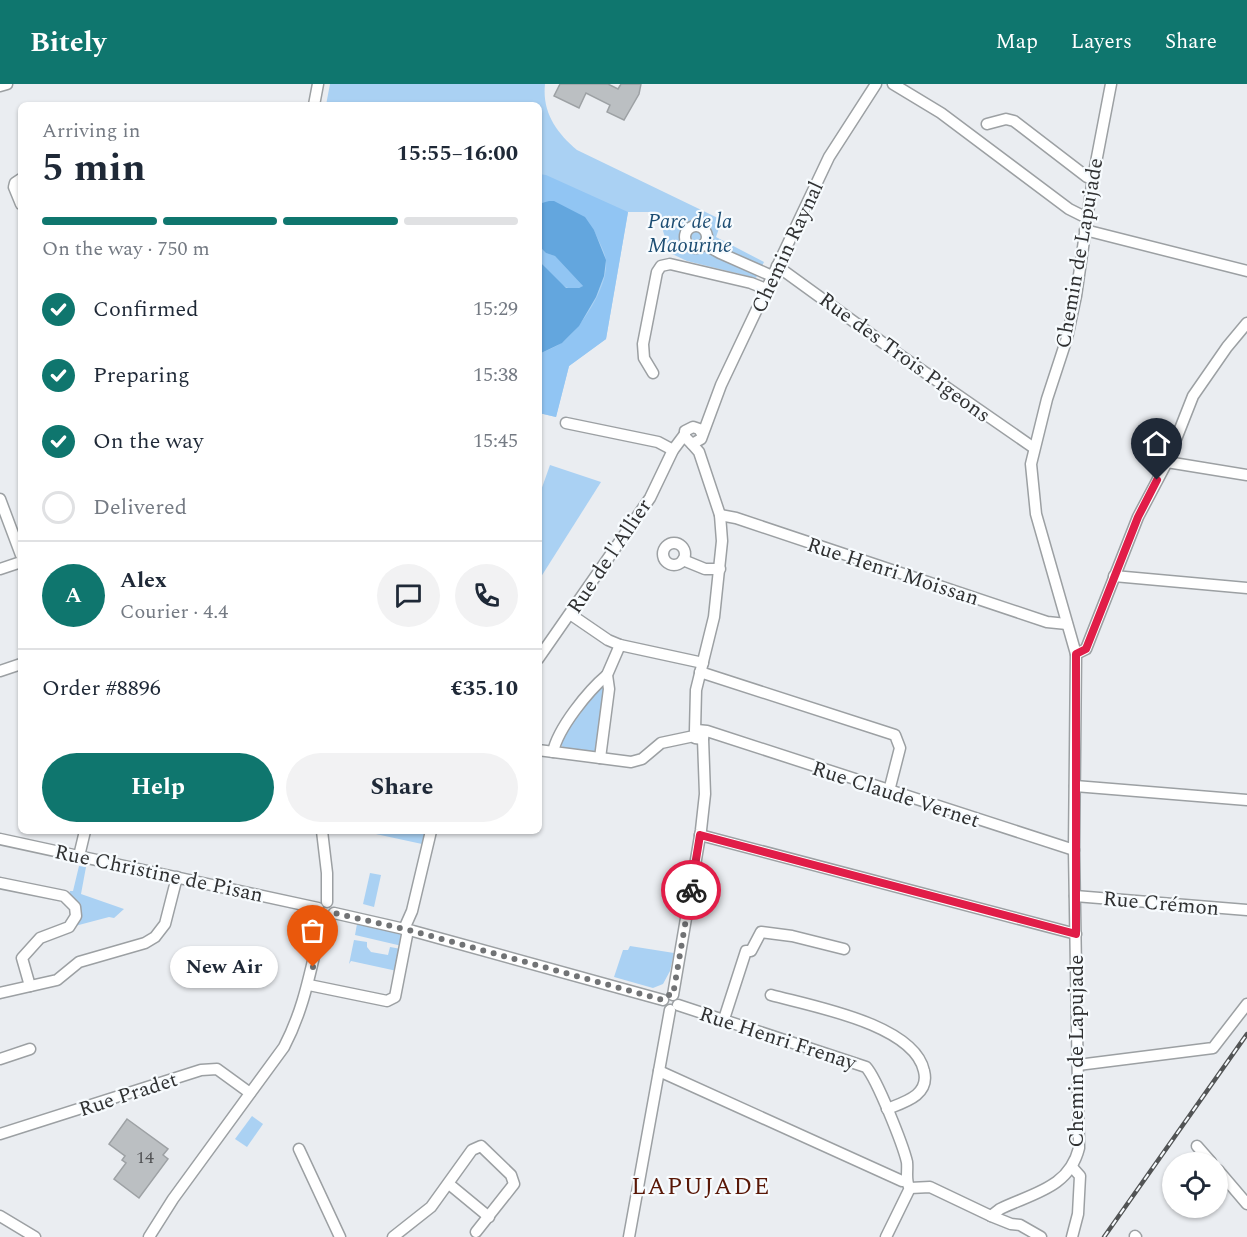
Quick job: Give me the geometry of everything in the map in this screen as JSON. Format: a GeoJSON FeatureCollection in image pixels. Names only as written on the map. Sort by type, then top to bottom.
{"type":"FeatureCollection","features":[{"type":"Feature","properties":{"kind":"street"},"geometry":{"type":"LineString","coordinates":[[0,86],[7,84]]}},
{"type":"Feature","properties":{"kind":"street"},"geometry":{"type":"LineString","coordinates":[[315,102],[318,84]]}},
{"type":"Feature","properties":{"kind":"street","name":"Chemin Raynal"},"geometry":{"type":"LineString","coordinates":[[694,437],[708,415],[829,157],[876,84]]}},
{"type":"Feature","properties":{"kind":"street"},"geometry":{"type":"LineString","coordinates":[[893,84],[940,113],[1069,209],[1087,218]]}},
{"type":"Feature","properties":{"kind":"street","name":"Chemin de Lapujade"},"geometry":{"type":"LineString","coordinates":[[1072,1237],[1077,1214],[1080,1176],[1072,1167],[1079,1148],[1074,850],[1076,654],[1036,514],[1032,472],[1034,448],[1076,296],[1093,178],[1111,84]]}},
{"type":"Feature","properties":{"kind":"street"},"geometry":{"type":"LineString","coordinates":[[987,124],[1006,119],[1014,122],[1088,177],[1093,178]]}},
{"type":"Feature","properties":{"kind":"street"},"geometry":{"type":"LineString","coordinates":[[18,181],[14,187],[18,197]]}},
{"type":"Feature","properties":{"kind":"street"},"geometry":{"type":"LineString","coordinates":[[1085,230],[1247,271]]}},
{"type":"Feature","properties":{"kind":"street","name":"Rue des Trois Pigeons"},"geometry":{"type":"LineString","coordinates":[[704,244],[720,253],[775,271],[1034,448]]}},
{"type":"Feature","properties":{"kind":"street"},"geometry":{"type":"LineString","coordinates":[[653,373],[644,357],[644,344],[657,272],[662,266],[670,264],[751,283],[766,290]]}},
{"type":"Feature","properties":{"kind":"street"},"geometry":{"type":"LineString","coordinates":[[1076,654],[1086,649],[1138,517],[1167,462],[1193,396],[1227,347],[1247,323]]}},
{"type":"Feature","properties":{"kind":"street"},"geometry":{"type":"LineString","coordinates":[[567,423],[658,442],[672,450]]}},
{"type":"Feature","properties":{"kind":"street"},"geometry":{"type":"LineString","coordinates":[[629,1237],[700,835],[705,794],[703,756],[695,715],[696,690],[714,617],[722,541],[720,515],[694,437]]}},
{"type":"Feature","properties":{"kind":"street","name":"Rue de l'Allier"},"geometry":{"type":"LineString","coordinates":[[542,653],[650,498],[672,450],[694,437]]}},
{"type":"Feature","properties":{"kind":"street"},"geometry":{"type":"LineString","coordinates":[[1167,462],[1247,475]]}},
{"type":"Feature","properties":{"kind":"street"},"geometry":{"type":"LineString","coordinates":[[0,499],[18,547]]}},
{"type":"Feature","properties":{"kind":"street","name":"Rue Henri Moissan"},"geometry":{"type":"LineString","coordinates":[[720,515],[1047,622],[1067,624]]}},
{"type":"Feature","properties":{"kind":"street"},"geometry":{"type":"LineString","coordinates":[[683,560],[705,569],[720,569]]}},
{"type":"Feature","properties":{"kind":"street"},"geometry":{"type":"LineString","coordinates":[[0,569],[18,563]]}},
{"type":"Feature","properties":{"kind":"street"},"geometry":{"type":"LineString","coordinates":[[1114,576],[1247,588]]}},
{"type":"Feature","properties":{"kind":"street"},"geometry":{"type":"LineString","coordinates":[[570,614],[608,640],[620,645],[702,668],[895,735],[900,748],[889,791]]}},
{"type":"Feature","properties":{"kind":"street"},"geometry":{"type":"LineString","coordinates":[[553,752],[557,738],[594,686],[607,675],[620,645]]}},
{"type":"Feature","properties":{"kind":"street"},"geometry":{"type":"LineString","coordinates":[[0,671],[18,665]]}},
{"type":"Feature","properties":{"kind":"street"},"geometry":{"type":"LineString","coordinates":[[600,758],[609,690],[607,675]]}},
{"type":"Feature","properties":{"kind":"street","name":"Rue Claude Vernet"},"geometry":{"type":"LineString","coordinates":[[542,751],[637,761],[661,743],[700,735],[718,736],[1074,850]]}},
{"type":"Feature","properties":{"kind":"street"},"geometry":{"type":"LineString","coordinates":[[1075,786],[1247,800]]}},
{"type":"Feature","properties":{"kind":"street"},"geometry":{"type":"LineString","coordinates":[[79,856],[84,834]]}},
{"type":"Feature","properties":{"kind":"street"},"geometry":{"type":"LineString","coordinates":[[322,834],[327,873],[322,905],[317,914],[323,920]]}},
{"type":"Feature","properties":{"kind":"street"},"geometry":{"type":"LineString","coordinates":[[309,985],[387,1001],[396,997],[408,930],[430,834]]}},
{"type":"Feature","properties":{"kind":"street"},"geometry":{"type":"LineString","coordinates":[[700,835],[1076,934]]}},
{"type":"Feature","properties":{"kind":"street","name":"Rue Christine de Pisan"},"geometry":{"type":"LineString","coordinates":[[0,838],[177,877],[322,905]]}},
{"type":"Feature","properties":{"kind":"street"},"geometry":{"type":"LineString","coordinates":[[0,993],[63,977],[79,962],[141,945],[155,937],[165,924],[177,877]]}},
{"type":"Feature","properties":{"kind":"street"},"geometry":{"type":"LineString","coordinates":[[0,883],[64,896],[75,907],[76,915],[69,927],[40,938],[22,958],[30,986]]}},
{"type":"Feature","properties":{"kind":"street","name":"Rue Crémon"},"geometry":{"type":"LineString","coordinates":[[1075,896],[1247,910]]}},
{"type":"Feature","properties":{"kind":"street"},"geometry":{"type":"LineString","coordinates":[[322,905],[332,905],[334,913],[331,918],[323,920]]}},
{"type":"Feature","properties":{"kind":"street","name":"Rue Henri Frenay"},"geometry":{"type":"LineString","coordinates":[[334,913],[408,930],[671,1003],[866,1067],[876,1081],[912,1182]]}},
{"type":"Feature","properties":{"kind":"street"},"geometry":{"type":"LineString","coordinates":[[149,1237],[173,1199],[284,1047],[298,1019],[309,985],[323,920]]}},
{"type":"Feature","properties":{"kind":"street"},"geometry":{"type":"LineString","coordinates":[[724,1019],[746,951],[751,951],[761,932],[792,936],[844,949]]}},
{"type":"Feature","properties":{"kind":"street"},"geometry":{"type":"LineString","coordinates":[[771,995],[887,1031],[911,1049],[920,1059],[924,1069],[923,1087],[913,1099],[887,1109]]}},
{"type":"Feature","properties":{"kind":"street"},"geometry":{"type":"LineString","coordinates":[[1078,1065],[1213,1048],[1247,1004]]}},
{"type":"Feature","properties":{"kind":"street"},"geometry":{"type":"LineString","coordinates":[[0,1059],[30,1049]]}},
{"type":"Feature","properties":{"kind":"street","name":"Rue Pradet"},"geometry":{"type":"LineString","coordinates":[[0,1134],[201,1070],[217,1069],[250,1094]]}},
{"type":"Feature","properties":{"kind":"street"},"geometry":{"type":"LineString","coordinates":[[659,1071],[912,1182],[930,1187],[991,1216],[1020,1225],[1041,1237]]}},
{"type":"Feature","properties":{"kind":"street"},"geometry":{"type":"LineString","coordinates":[[393,1237],[424,1214],[449,1184],[472,1150],[481,1146],[511,1175],[514,1184],[476,1232]]}},
{"type":"Feature","properties":{"kind":"street"},"geometry":{"type":"LineString","coordinates":[[1197,1146],[1202,1152]]}},
{"type":"Feature","properties":{"kind":"street"},"geometry":{"type":"LineString","coordinates":[[298,1149],[339,1237]]}},
{"type":"Feature","properties":{"kind":"street"},"geometry":{"type":"LineString","coordinates":[[991,1216],[1000,1209],[1062,1179],[1072,1167]]}},
{"type":"Feature","properties":{"kind":"street"},"geometry":{"type":"LineString","coordinates":[[886,1237],[912,1182]]}},
{"type":"Feature","properties":{"kind":"street"},"geometry":{"type":"LineString","coordinates":[[1228,1182],[1247,1204]]}},
{"type":"Feature","properties":{"kind":"street"},"geometry":{"type":"LineString","coordinates":[[449,1184],[489,1217]]}},
{"type":"Feature","properties":{"kind":"street"},"geometry":{"type":"LineString","coordinates":[[1011,1224],[1017,1205],[1022,1200]]}},
{"type":"Feature","properties":{"kind":"street"},"geometry":{"type":"LineString","coordinates":[[0,1216],[35,1237]]}},
{"type":"Feature","properties":{"kind":"street"},"geometry":{"type":"LineString","coordinates":[[1011,1224],[1016,1230],[1030,1237]]}},
{"type":"Feature","properties":{"kind":"green space","name":"Parc de la Maourine"},"geometry":{"type":"Polygon","coordinates":[[[330,84],[545,84],[546,104],[552,121],[577,150],[722,220],[716,237],[764,262],[756,278],[687,261],[670,253],[657,212],[628,212],[606,339],[569,366],[556,417],[542,414],[542,102],[327,102],[330,84]]]}},
{"type":"Feature","properties":{"kind":"green space"},"geometry":{"type":"Polygon","coordinates":[[[550,465],[601,482],[542,575],[542,488],[550,465]]]}},
{"type":"Feature","properties":{"kind":"green space"},"geometry":{"type":"Polygon","coordinates":[[[602,686],[605,690],[596,750],[593,752],[565,750],[559,742],[596,688],[602,686]]]}},
{"type":"Feature","properties":{"kind":"green space"},"geometry":{"type":"Polygon","coordinates":[[[376,834],[424,834],[422,844],[376,834]]]}},
{"type":"Feature","properties":{"kind":"green space"},"geometry":{"type":"Polygon","coordinates":[[[79,866],[86,867],[81,894],[124,909],[114,918],[109,917],[75,926],[69,897],[70,891],[73,891],[79,866]]]}},
{"type":"Feature","properties":{"kind":"green space"},"geometry":{"type":"Polygon","coordinates":[[[370,873],[381,875],[374,907],[363,904],[370,873]]]}},
{"type":"Feature","properties":{"kind":"green space"},"geometry":{"type":"Polygon","coordinates":[[[357,924],[405,934],[402,946],[355,935],[357,924]]]}},
{"type":"Feature","properties":{"kind":"green space"},"geometry":{"type":"Polygon","coordinates":[[[354,940],[367,942],[367,947],[371,952],[388,955],[390,947],[401,949],[397,971],[351,961],[349,964],[354,940]]]}},
{"type":"Feature","properties":{"kind":"green space"},"geometry":{"type":"Polygon","coordinates":[[[630,946],[674,953],[670,971],[663,984],[653,988],[614,977],[623,950],[628,950],[630,946]]]}},
{"type":"Feature","properties":{"kind":"green space"},"geometry":{"type":"Polygon","coordinates":[[[252,1116],[263,1124],[247,1147],[235,1139],[252,1116]]]}},
{"type":"Feature","properties":{"kind":"shaded area"},"geometry":{"type":"Polygon","coordinates":[[[542,174],[628,212],[606,339],[569,366],[556,417],[542,414],[542,353],[563,342],[578,326],[593,305],[603,282],[606,261],[594,230],[542,203],[542,174]]]}},
{"type":"Feature","properties":{"kind":"shaded area"},"geometry":{"type":"Polygon","coordinates":[[[554,201],[585,217],[594,230],[606,260],[604,276],[596,297],[579,326],[562,343],[542,353],[542,264],[566,288],[583,286],[555,256],[542,249],[542,203],[554,201]]]}},
{"type":"Feature","properties":{"kind":"shaded area"},"geometry":{"type":"Polygon","coordinates":[[[542,250],[555,256],[583,286],[576,289],[558,282],[542,264],[542,250]]]}},
{"type":"Feature","properties":{"kind":"building"},"geometry":{"type":"Polygon","coordinates":[[[560,84],[608,84],[618,89],[621,84],[641,84],[639,94],[624,120],[607,112],[610,105],[586,93],[579,108],[554,96],[560,84]]]}},
{"type":"Feature","properties":{"kind":"building"},"geometry":{"type":"Polygon","coordinates":[[[127,1119],[168,1149],[163,1155],[168,1159],[139,1198],[114,1179],[126,1163],[122,1160],[125,1156],[109,1144],[127,1119]]]}},
{"type":"Feature","properties":{"kind":"railway"},"geometry":{"type":"LineString","coordinates":[[1104,1237],[1247,1034]]}},
{"type":"Feature","properties":{"kind":"way so far"},"geometry":{"type":"LineString","coordinates":[[313,967],[323,920],[328,920],[334,913],[413,931],[663,1000],[673,995],[691,890]]}},
{"type":"Feature","properties":{"kind":"place","name":"New Air"},"geometry":{"type":"Point","coordinates":[313,967]}},
{"type":"Feature","properties":{"kind":"district","name":"LAPUJADE"},"geometry":{"type":"Point","coordinates":[701,1186]}},
{"type":"Feature","properties":{"kind":"route"},"geometry":{"type":"LineString","coordinates":[[691,890],[700,835],[1076,934],[1074,850],[1076,654],[1086,649],[1138,517],[1157,480]]}}]}
